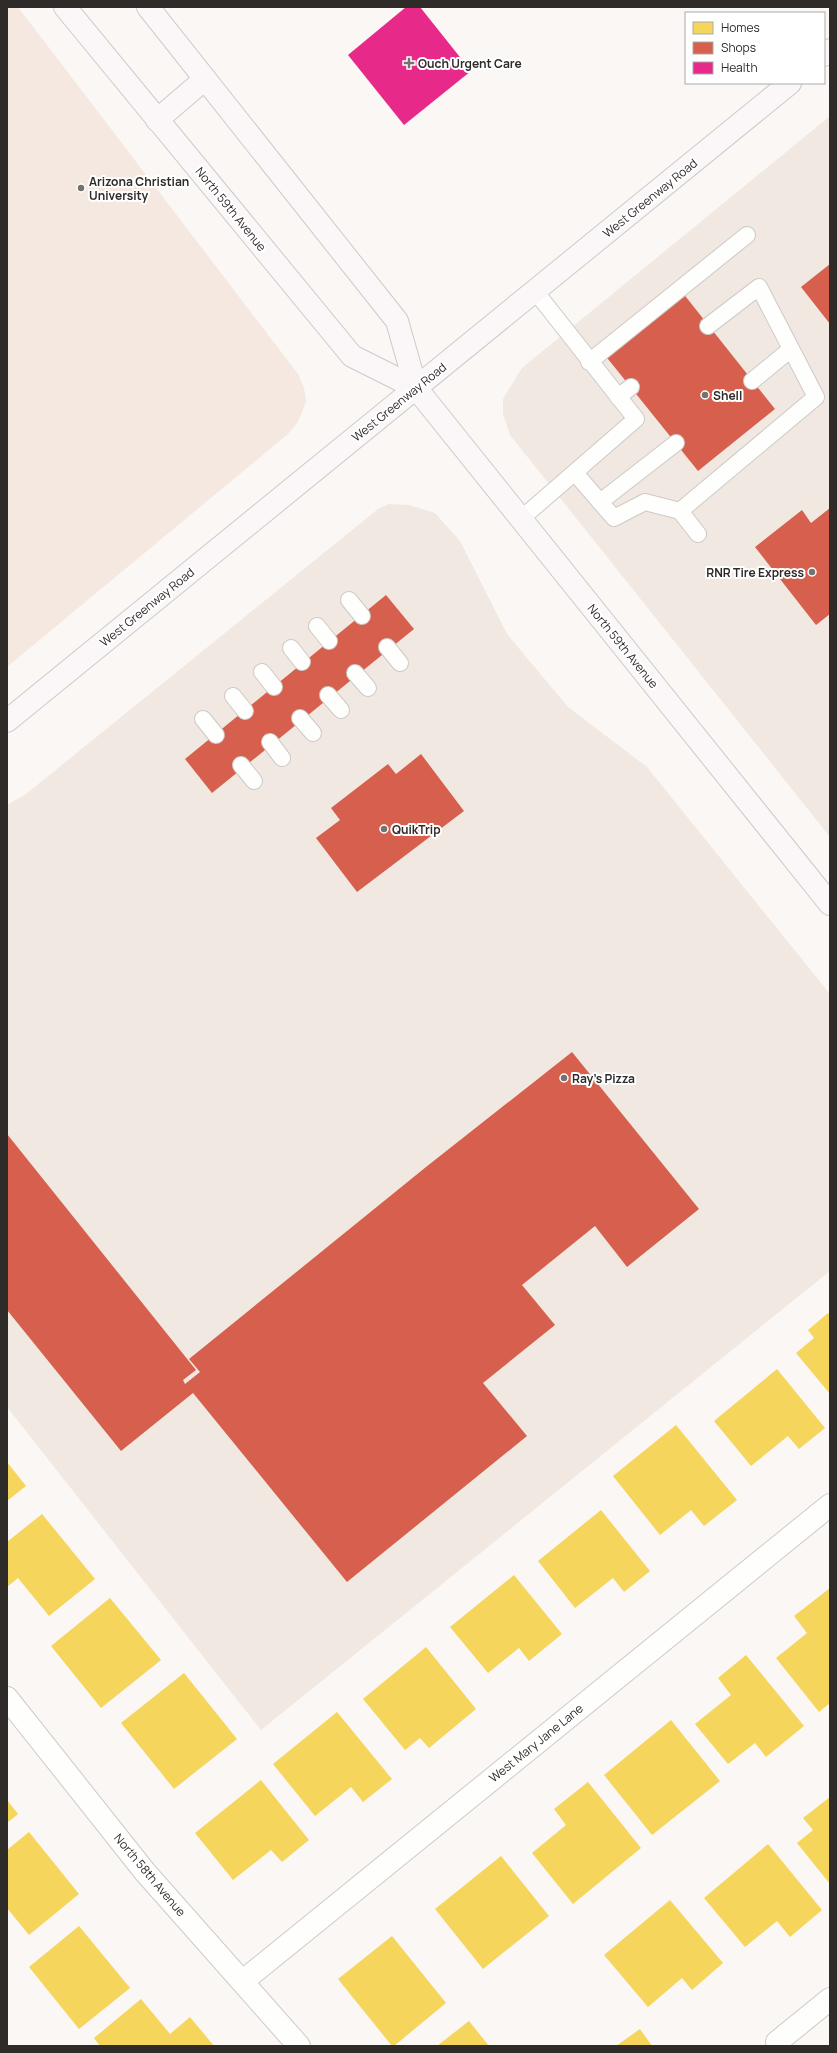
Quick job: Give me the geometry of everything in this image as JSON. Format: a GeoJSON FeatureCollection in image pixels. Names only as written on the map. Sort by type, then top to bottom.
{"type":"FeatureCollection","features":[{"type":"Feature","properties":{"kind":"main road","name":"North 59th Avenue"},"geometry":{"type":"LineString","coordinates":[[65,7],[352,356],[416,388]]}},
{"type":"Feature","properties":{"kind":"main road","name":"North 59th Avenue"},"geometry":{"type":"LineString","coordinates":[[148,7],[397,322],[416,388],[522,518],[830,904]]}},
{"type":"Feature","properties":{"kind":"main road"},"geometry":{"type":"LineString","coordinates":[[157,120],[205,79]]}},
{"type":"Feature","properties":{"kind":"main road","name":"West Greenway Road"},"geometry":{"type":"LineString","coordinates":[[7,721],[789,84]]}},
{"type":"Feature","properties":{"kind":"street","name":"West Mary Jane Lane"},"geometry":{"type":"LineString","coordinates":[[243,1981],[830,1505]]}},
{"type":"Feature","properties":{"kind":"street","name":"North 58th Avenue"},"geometry":{"type":"LineString","coordinates":[[7,1698],[145,1872],[299,2046]]}},
{"type":"Feature","properties":{"kind":"street"},"geometry":{"type":"LineString","coordinates":[[777,2042],[830,1999]]}},
{"type":"Feature","properties":{"kind":"lane"},"geometry":{"type":"LineString","coordinates":[[589,362],[747,235]]}},
{"type":"Feature","properties":{"kind":"lane"},"geometry":{"type":"LineString","coordinates":[[680,511],[816,397],[759,287],[708,326]]}},
{"type":"Feature","properties":{"kind":"lane"},"geometry":{"type":"LineString","coordinates":[[522,518],[636,419],[589,362],[535,291]]}},
{"type":"Feature","properties":{"kind":"lane"},"geometry":{"type":"LineString","coordinates":[[752,381],[791,349]]}},
{"type":"Feature","properties":{"kind":"lane"},"geometry":{"type":"LineString","coordinates":[[618,397],[631,387]]}},
{"type":"Feature","properties":{"kind":"lane"},"geometry":{"type":"LineString","coordinates":[[600,502],[676,443]]}},
{"type":"Feature","properties":{"kind":"lane"},"geometry":{"type":"LineString","coordinates":[[575,473],[614,518],[645,502],[680,511],[698,534]]}},
{"type":"Feature","properties":{"kind":"lane"},"geometry":{"type":"LineString","coordinates":[[349,600],[362,616]]}},
{"type":"Feature","properties":{"kind":"lane"},"geometry":{"type":"LineString","coordinates":[[317,626],[330,641]]}},
{"type":"Feature","properties":{"kind":"lane"},"geometry":{"type":"LineString","coordinates":[[387,647],[400,663]]}},
{"type":"Feature","properties":{"kind":"lane"},"geometry":{"type":"LineString","coordinates":[[291,648],[302,662]]}},
{"type":"Feature","properties":{"kind":"lane"},"geometry":{"type":"LineString","coordinates":[[262,672],[274,687]]}},
{"type":"Feature","properties":{"kind":"lane"},"geometry":{"type":"LineString","coordinates":[[355,673],[368,688]]}},
{"type":"Feature","properties":{"kind":"lane"},"geometry":{"type":"LineString","coordinates":[[328,694],[341,710]]}},
{"type":"Feature","properties":{"kind":"lane"},"geometry":{"type":"LineString","coordinates":[[233,696],[245,711]]}},
{"type":"Feature","properties":{"kind":"lane"},"geometry":{"type":"LineString","coordinates":[[300,718],[313,733]]}},
{"type":"Feature","properties":{"kind":"lane"},"geometry":{"type":"LineString","coordinates":[[203,719],[216,735]]}},
{"type":"Feature","properties":{"kind":"lane"},"geometry":{"type":"LineString","coordinates":[[270,742],[282,758]]}},
{"type":"Feature","properties":{"kind":"lane"},"geometry":{"type":"LineString","coordinates":[[241,765],[254,781]]}},
{"type":"Feature","properties":{"kind":"shaded area","name":"Arizona Christian University"},"geometry":{"type":"Polygon","coordinates":[[[7,7],[18,7],[298,374],[304,388],[306,401],[298,422],[288,434],[7,667],[7,7]]]}},
{"type":"Feature","properties":{"kind":"shaded area"},"geometry":{"type":"Polygon","coordinates":[[[830,116],[830,837],[510,435],[503,414],[503,399],[522,368],[830,116]]]}},
{"type":"Feature","properties":{"kind":"shaded area"},"geometry":{"type":"Polygon","coordinates":[[[389,504],[409,505],[435,513],[460,541],[507,634],[568,707],[647,767],[830,994],[830,1271],[261,1730],[7,1407],[7,805],[26,794],[378,509],[389,504]]]}},
{"type":"Feature","properties":{"kind":"building: Homes"},"geometry":{"type":"Polygon","coordinates":[[[828,1313],[830,1315],[830,1394],[796,1353],[814,1338],[808,1330],[828,1313]]]}},
{"type":"Feature","properties":{"kind":"building: Homes"},"geometry":{"type":"Polygon","coordinates":[[[777,1369],[825,1428],[799,1449],[788,1436],[751,1466],[714,1421],[777,1369]]]}},
{"type":"Feature","properties":{"kind":"building: Homes"},"geometry":{"type":"Polygon","coordinates":[[[676,1425],[737,1500],[704,1526],[691,1510],[660,1535],[613,1476],[676,1425]]]}},
{"type":"Feature","properties":{"kind":"building: Homes"},"geometry":{"type":"Polygon","coordinates":[[[7,1462],[26,1486],[7,1501],[7,1462]]]}},
{"type":"Feature","properties":{"kind":"building: Homes"},"geometry":{"type":"Polygon","coordinates":[[[601,1510],[650,1571],[624,1592],[613,1578],[575,1608],[538,1561],[601,1510]]]}},
{"type":"Feature","properties":{"kind":"building: Homes"},"geometry":{"type":"Polygon","coordinates":[[[42,1514],[95,1579],[49,1616],[18,1578],[7,1587],[7,1542],[42,1514]]]}},
{"type":"Feature","properties":{"kind":"building: Homes"},"geometry":{"type":"Polygon","coordinates":[[[514,1575],[562,1634],[529,1661],[519,1648],[488,1673],[450,1627],[514,1575]]]}},
{"type":"Feature","properties":{"kind":"building: Homes"},"geometry":{"type":"Polygon","coordinates":[[[830,1588],[830,1703],[819,1712],[776,1658],[807,1633],[794,1616],[830,1588]]]}},
{"type":"Feature","properties":{"kind":"building: Homes"},"geometry":{"type":"Polygon","coordinates":[[[110,1598],[161,1660],[101,1708],[51,1646],[110,1598]]]}},
{"type":"Feature","properties":{"kind":"building: Homes"},"geometry":{"type":"Polygon","coordinates":[[[426,1647],[476,1709],[429,1748],[420,1738],[405,1750],[363,1699],[426,1647]]]}},
{"type":"Feature","properties":{"kind":"building: Homes"},"geometry":{"type":"Polygon","coordinates":[[[746,1655],[804,1726],[766,1757],[755,1743],[728,1764],[695,1724],[731,1695],[718,1678],[746,1655]]]}},
{"type":"Feature","properties":{"kind":"building: Homes"},"geometry":{"type":"Polygon","coordinates":[[[184,1673],[237,1739],[174,1789],[121,1723],[184,1673]]]}},
{"type":"Feature","properties":{"kind":"building: Homes"},"geometry":{"type":"Polygon","coordinates":[[[337,1712],[392,1779],[363,1802],[351,1787],[315,1816],[273,1764],[337,1712]]]}},
{"type":"Feature","properties":{"kind":"building: Homes"},"geometry":{"type":"Polygon","coordinates":[[[671,1720],[720,1781],[652,1835],[604,1775],[671,1720]]]}},
{"type":"Feature","properties":{"kind":"building: Homes"},"geometry":{"type":"Polygon","coordinates":[[[261,1780],[309,1840],[282,1862],[271,1850],[233,1880],[195,1833],[261,1780]]]}},
{"type":"Feature","properties":{"kind":"building: Homes"},"geometry":{"type":"Polygon","coordinates":[[[588,1782],[641,1848],[573,1904],[532,1853],[566,1825],[554,1809],[588,1782]]]}},
{"type":"Feature","properties":{"kind":"building: Homes"},"geometry":{"type":"Polygon","coordinates":[[[830,1797],[830,1884],[797,1843],[813,1830],[803,1818],[830,1797]]]}},
{"type":"Feature","properties":{"kind":"building: Homes"},"geometry":{"type":"Polygon","coordinates":[[[7,1800],[18,1814],[7,1823],[7,1800]]]}},
{"type":"Feature","properties":{"kind":"building: Homes"},"geometry":{"type":"Polygon","coordinates":[[[29,1832],[79,1894],[29,1935],[7,1908],[7,1850],[29,1832]]]}},
{"type":"Feature","properties":{"kind":"building: Homes"},"geometry":{"type":"Polygon","coordinates":[[[768,1844],[822,1910],[790,1937],[777,1921],[745,1947],[704,1898],[768,1844]]]}},
{"type":"Feature","properties":{"kind":"building: Homes"},"geometry":{"type":"Polygon","coordinates":[[[501,1856],[549,1916],[483,1969],[435,1909],[501,1856]]]}},
{"type":"Feature","properties":{"kind":"building: Homes"},"geometry":{"type":"Polygon","coordinates":[[[670,1900],[723,1963],[692,1990],[682,1978],[648,2007],[604,1955],[670,1900]]]}},
{"type":"Feature","properties":{"kind":"building: Homes"},"geometry":{"type":"Polygon","coordinates":[[[79,1926],[130,1988],[79,2029],[29,1967],[79,1926]]]}},
{"type":"Feature","properties":{"kind":"building: Homes"},"geometry":{"type":"Polygon","coordinates":[[[392,1936],[446,2003],[394,2046],[392,2046],[338,1979],[392,1936]]]}},
{"type":"Feature","properties":{"kind":"building: Homes"},"geometry":{"type":"Polygon","coordinates":[[[141,1999],[170,2034],[190,2017],[214,2046],[100,2046],[94,2038],[141,1999]]]}},
{"type":"Feature","properties":{"kind":"building: Homes"},"geometry":{"type":"Polygon","coordinates":[[[469,2021],[489,2046],[437,2046],[469,2021]]]}},
{"type":"Feature","properties":{"kind":"building: Homes"},"geometry":{"type":"Polygon","coordinates":[[[640,2029],[652,2046],[616,2046],[640,2029]]]}},
{"type":"Feature","properties":{"kind":"building: Shops"},"geometry":{"type":"Polygon","coordinates":[[[830,264],[830,324],[801,287],[830,264]]]}},
{"type":"Feature","properties":{"kind":"building: Shops"},"geometry":{"type":"Polygon","coordinates":[[[682,292],[775,409],[698,471],[604,354],[682,292]]]}},
{"type":"Feature","properties":{"kind":"building: Shops"},"geometry":{"type":"Polygon","coordinates":[[[830,508],[830,614],[816,625],[755,547],[802,510],[811,523],[830,508]]]}},
{"type":"Feature","properties":{"kind":"building: Shops"},"geometry":{"type":"Polygon","coordinates":[[[386,595],[414,629],[212,793],[185,759],[386,595]]]}},
{"type":"Feature","properties":{"kind":"building: Shops","name":"QuikTrip"},"geometry":{"type":"Polygon","coordinates":[[[421,754],[464,811],[357,892],[316,838],[340,820],[331,808],[388,764],[396,774],[421,754]]]}},
{"type":"Feature","properties":{"kind":"building: Shops"},"geometry":{"type":"Polygon","coordinates":[[[572,1052],[699,1209],[627,1267],[595,1226],[522,1285],[555,1325],[483,1383],[527,1436],[347,1582],[193,1393],[121,1451],[7,1310],[7,1134],[196,1370],[183,1380],[185,1384],[200,1372],[189,1359],[426,1167],[572,1052]]]}},
{"type":"Feature","properties":{"kind":"building: Health","name":"Ouch Urgent Care"},"geometry":{"type":"Polygon","coordinates":[[[406,7],[420,7],[471,71],[404,125],[348,55],[406,7]]]}},
{"type":"Feature","properties":{"kind":"place","name":"Ouch Urgent Care"},"geometry":{"type":"Point","coordinates":[409,63]}},
{"type":"Feature","properties":{"kind":"place","name":"Arizona Christian University"},"geometry":{"type":"Point","coordinates":[81,188]}},
{"type":"Feature","properties":{"kind":"place","name":"Shell"},"geometry":{"type":"Point","coordinates":[705,395]}},
{"type":"Feature","properties":{"kind":"place","name":"RNR Tire Express"},"geometry":{"type":"Point","coordinates":[812,572]}},
{"type":"Feature","properties":{"kind":"place","name":"QuikTrip"},"geometry":{"type":"Point","coordinates":[384,829]}},
{"type":"Feature","properties":{"kind":"place","name":"Ray's Pizza"},"geometry":{"type":"Point","coordinates":[564,1078]}}]}
